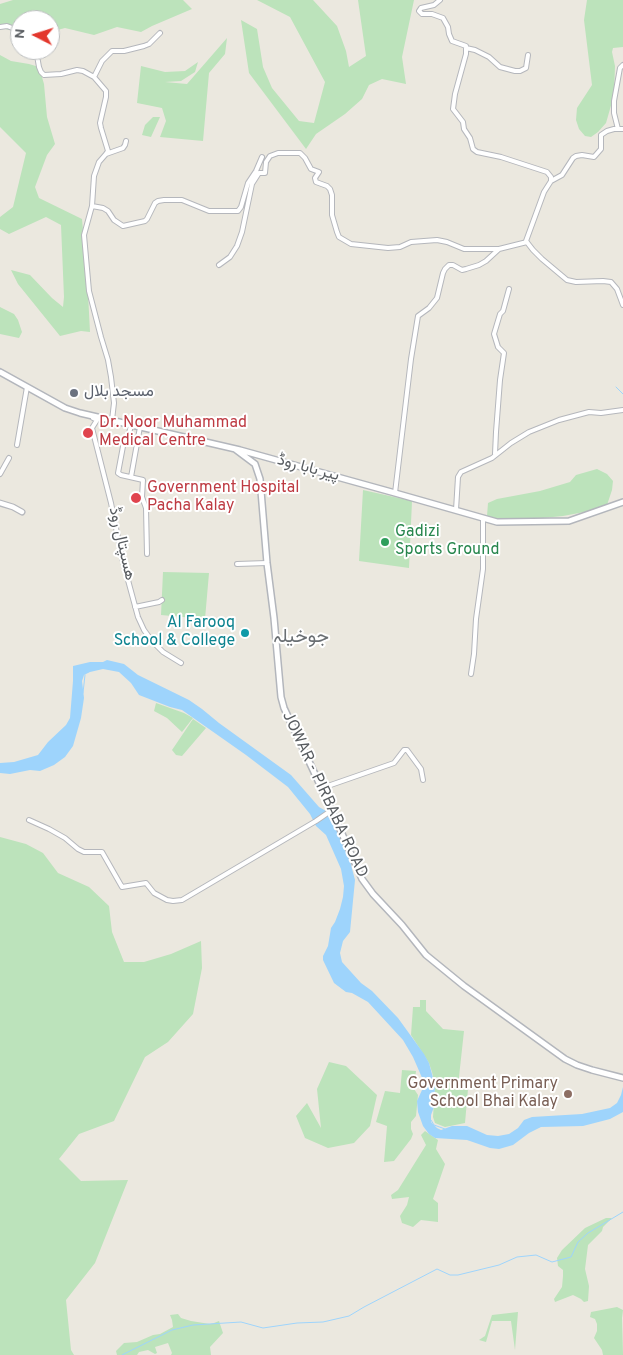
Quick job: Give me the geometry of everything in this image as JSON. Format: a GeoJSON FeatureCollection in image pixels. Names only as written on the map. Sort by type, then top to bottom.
{"type":"FeatureCollection","features":[{"type":"Feature","properties":{"kind":"main road","name":"پیر بابا روڈ"},"geometry":{"type":"LineString","coordinates":[[0,372],[65,408],[235,449],[497,522],[569,521],[623,502]]}},
{"type":"Feature","properties":{"kind":"main road"},"geometry":{"type":"LineString","coordinates":[[235,449],[255,464],[258,470]]}},
{"type":"Feature","properties":{"kind":"main road"},"geometry":{"type":"LineString","coordinates":[[258,470],[260,462],[266,458]]}},
{"type":"Feature","properties":{"kind":"main road","name":"JOWAR - PIRBABA ROAD"},"geometry":{"type":"LineString","coordinates":[[258,470],[281,697],[284,708],[362,879],[426,955],[464,986],[565,1059],[592,1070],[623,1078]]}},
{"type":"Feature","properties":{"kind":"street"},"geometry":{"type":"LineString","coordinates":[[440,0],[434,5],[419,10],[422,14],[438,15],[443,18],[452,41],[489,57],[500,67],[515,71],[526,68],[528,55]]}},
{"type":"Feature","properties":{"kind":"street"},"geometry":{"type":"LineString","coordinates":[[94,77],[98,67],[112,51],[124,51],[144,46],[160,33]]}},
{"type":"Feature","properties":{"kind":"street"},"geometry":{"type":"LineString","coordinates":[[466,48],[453,109],[463,122],[473,149],[547,172],[551,180]]}},
{"type":"Feature","properties":{"kind":"street"},"geometry":{"type":"LineString","coordinates":[[38,60],[41,72],[44,75],[61,74],[77,70],[83,71],[94,77],[106,91],[100,122],[108,150],[99,162],[94,176],[92,206],[84,235],[89,291],[108,360],[114,400],[112,420]]}},
{"type":"Feature","properties":{"kind":"street"},"geometry":{"type":"LineString","coordinates":[[618,129],[614,113],[614,101],[620,68],[623,65]]}},
{"type":"Feature","properties":{"kind":"street"},"geometry":{"type":"LineString","coordinates":[[623,129],[606,131],[601,135],[600,149],[594,157],[582,154],[576,156],[562,175],[551,180],[544,192],[527,242],[542,259],[567,280],[576,282],[611,282],[617,289],[623,305]]}},
{"type":"Feature","properties":{"kind":"street"},"geometry":{"type":"LineString","coordinates":[[106,154],[123,148],[126,141]]}},
{"type":"Feature","properties":{"kind":"street"},"geometry":{"type":"LineString","coordinates":[[220,265],[230,257],[237,246],[242,232],[252,184],[259,173],[265,173],[266,162],[270,156],[278,153],[300,154],[311,168],[319,172],[315,178],[316,182],[327,186],[330,190],[332,195],[332,215],[339,237],[350,244],[388,248],[400,247],[411,242],[437,240],[448,242],[464,249],[508,247],[527,242]]}},
{"type":"Feature","properties":{"kind":"street"},"geometry":{"type":"LineString","coordinates":[[92,206],[108,211],[114,220],[123,226],[144,222],[155,203],[164,200],[182,200],[209,211],[238,210],[241,207],[248,183],[262,157]]}},
{"type":"Feature","properties":{"kind":"street"},"geometry":{"type":"LineString","coordinates":[[395,493],[410,359],[418,316],[429,308],[437,298],[445,268],[453,264],[462,270],[478,265],[486,261],[499,248]]}},
{"type":"Feature","properties":{"kind":"street"},"geometry":{"type":"LineString","coordinates":[[495,454],[500,380],[504,353],[498,347],[494,334],[509,289]]}},
{"type":"Feature","properties":{"kind":"street"},"geometry":{"type":"LineString","coordinates":[[17,444],[27,387]]}},
{"type":"Feature","properties":{"kind":"street"},"geometry":{"type":"LineString","coordinates":[[456,510],[458,477],[461,472],[492,458],[495,454],[529,432],[559,420],[589,412],[601,413],[623,410]]}},
{"type":"Feature","properties":{"kind":"street","name":"ھسپتال روڈ"},"geometry":{"type":"LineString","coordinates":[[89,415],[97,420],[92,428],[135,607],[144,630],[152,640],[163,652],[181,663]]}},
{"type":"Feature","properties":{"kind":"street"},"geometry":{"type":"LineString","coordinates":[[131,425],[128,438],[124,441],[118,473],[143,480],[142,497],[146,508],[147,554]]}},
{"type":"Feature","properties":{"kind":"street"},"geometry":{"type":"LineString","coordinates":[[131,477],[140,427]]}},
{"type":"Feature","properties":{"kind":"street"},"geometry":{"type":"LineString","coordinates":[[128,438],[137,444]]}},
{"type":"Feature","properties":{"kind":"street"},"geometry":{"type":"LineString","coordinates":[[0,474],[9,458]]}},
{"type":"Feature","properties":{"kind":"street"},"geometry":{"type":"LineString","coordinates":[[0,503],[13,506],[22,512]]}},
{"type":"Feature","properties":{"kind":"street"},"geometry":{"type":"LineString","coordinates":[[471,674],[482,569],[483,518]]}},
{"type":"Feature","properties":{"kind":"street"},"geometry":{"type":"LineString","coordinates":[[238,564],[267,563]]}},
{"type":"Feature","properties":{"kind":"street"},"geometry":{"type":"LineString","coordinates":[[135,607],[162,600]]}},
{"type":"Feature","properties":{"kind":"street"},"geometry":{"type":"LineString","coordinates":[[322,788],[394,763],[404,750],[407,750],[421,769],[423,780]]}},
{"type":"Feature","properties":{"kind":"street"},"geometry":{"type":"LineString","coordinates":[[29,820],[65,838],[84,852],[102,852],[122,887],[146,883],[154,893],[173,901],[182,900],[316,822],[332,810]]}},
{"type":"Feature","properties":{"kind":"green space"},"geometry":{"type":"Polygon","coordinates":[[[13,0],[183,0],[192,9],[141,32],[117,27],[94,35],[65,28],[60,29],[60,10],[10,10],[10,30],[0,28],[0,4],[13,0]]]}},
{"type":"Feature","properties":{"kind":"green space"},"geometry":{"type":"Polygon","coordinates":[[[257,0],[313,0],[337,26],[346,51],[349,67],[366,56],[358,0],[414,0],[402,57],[406,84],[382,79],[369,85],[362,99],[345,114],[316,134],[306,149],[249,73],[241,20],[257,29],[263,67],[272,88],[299,121],[314,123],[325,82],[290,17],[257,0]]]}},
{"type":"Feature","properties":{"kind":"green space"},"geometry":{"type":"Polygon","coordinates":[[[587,0],[623,0],[623,47],[613,48],[612,52],[615,66],[614,95],[606,123],[591,137],[585,136],[579,129],[576,120],[577,108],[592,85],[584,20],[587,0]]]}},
{"type":"Feature","properties":{"kind":"green space"},"geometry":{"type":"Polygon","coordinates":[[[227,38],[225,54],[209,73],[203,141],[160,137],[166,121],[162,108],[137,103],[141,66],[165,72],[185,71],[198,62],[195,72],[181,81],[165,82],[187,84],[227,38]]]}},
{"type":"Feature","properties":{"kind":"green space"},"geometry":{"type":"Polygon","coordinates":[[[0,55],[11,61],[39,67],[44,84],[47,117],[55,144],[47,155],[35,187],[39,198],[82,219],[90,332],[81,331],[60,336],[18,284],[11,270],[30,275],[63,307],[61,225],[46,217],[9,234],[0,229],[0,217],[13,207],[26,153],[0,127],[0,55]]]}},
{"type":"Feature","properties":{"kind":"green space"},"geometry":{"type":"Polygon","coordinates":[[[153,117],[160,117],[151,137],[142,135],[145,125],[153,117]]]}},
{"type":"Feature","properties":{"kind":"green space"},"geometry":{"type":"Polygon","coordinates":[[[0,307],[14,314],[18,320],[22,332],[19,338],[0,334],[0,307]]]}},
{"type":"Feature","properties":{"kind":"green space"},"geometry":{"type":"Polygon","coordinates":[[[597,469],[607,474],[613,481],[607,505],[595,510],[533,519],[497,519],[487,516],[488,503],[497,499],[540,491],[570,482],[576,475],[597,469]]]}},
{"type":"Feature","properties":{"kind":"green space","name":"Gadizi Sports Ground"},"geometry":{"type":"Polygon","coordinates":[[[363,490],[412,501],[409,568],[359,561],[363,490]]]}},
{"type":"Feature","properties":{"kind":"green space"},"geometry":{"type":"Polygon","coordinates":[[[163,572],[209,573],[205,619],[161,615],[163,572]]]}},
{"type":"Feature","properties":{"kind":"green space"},"geometry":{"type":"Polygon","coordinates":[[[156,703],[193,718],[182,732],[167,718],[154,711],[156,703]]]}},
{"type":"Feature","properties":{"kind":"green space"},"geometry":{"type":"Polygon","coordinates":[[[193,719],[206,728],[182,756],[176,755],[172,750],[193,719]]]}},
{"type":"Feature","properties":{"kind":"green space"},"geometry":{"type":"Polygon","coordinates":[[[0,837],[26,844],[43,853],[58,873],[89,887],[109,906],[112,932],[124,962],[144,962],[171,954],[201,941],[202,968],[193,1014],[168,1042],[145,1057],[114,1121],[79,1134],[59,1159],[81,1181],[128,1180],[95,1263],[66,1300],[71,1350],[74,1355],[0,1355],[0,837]]]}},
{"type":"Feature","properties":{"kind":"green space"},"geometry":{"type":"Polygon","coordinates":[[[420,1000],[426,1000],[426,1011],[443,1029],[464,1031],[458,1086],[468,1089],[465,1123],[445,1127],[435,1123],[433,1117],[435,1085],[432,1072],[429,1063],[411,1035],[413,1007],[420,1007],[420,1000]]]}},
{"type":"Feature","properties":{"kind":"green space"},"geometry":{"type":"Polygon","coordinates":[[[329,1062],[346,1066],[377,1095],[370,1126],[354,1143],[328,1148],[305,1138],[296,1116],[307,1103],[321,1128],[317,1089],[329,1062]]]}},
{"type":"Feature","properties":{"kind":"green space"},"geometry":{"type":"Polygon","coordinates":[[[402,1070],[416,1071],[414,1089],[418,1095],[416,1116],[411,1122],[413,1134],[394,1161],[384,1162],[387,1126],[376,1122],[385,1091],[400,1093],[402,1070]]]}},
{"type":"Feature","properties":{"kind":"green space"},"geometry":{"type":"Polygon","coordinates":[[[425,1131],[438,1140],[436,1149],[445,1164],[433,1199],[438,1203],[438,1222],[421,1220],[413,1227],[402,1223],[400,1216],[407,1205],[409,1197],[392,1199],[391,1195],[398,1190],[426,1145],[421,1135],[425,1131]]]}},
{"type":"Feature","properties":{"kind":"green space"},"geometry":{"type":"Polygon","coordinates":[[[606,1218],[612,1218],[588,1245],[585,1269],[589,1286],[588,1301],[584,1302],[573,1295],[555,1302],[554,1299],[562,1287],[563,1276],[563,1270],[558,1266],[557,1258],[562,1250],[585,1228],[606,1218]]]}},
{"type":"Feature","properties":{"kind":"green space"},"geometry":{"type":"Polygon","coordinates":[[[617,1307],[623,1310],[623,1355],[603,1355],[594,1338],[597,1324],[595,1319],[590,1317],[591,1312],[617,1307]]]}},
{"type":"Feature","properties":{"kind":"green space"},"geometry":{"type":"Polygon","coordinates":[[[518,1312],[515,1350],[511,1321],[492,1321],[486,1342],[479,1340],[485,1336],[492,1315],[518,1312]]]}},
{"type":"Feature","properties":{"kind":"green space"},"geometry":{"type":"Polygon","coordinates":[[[178,1314],[181,1318],[191,1321],[210,1324],[219,1321],[223,1333],[210,1347],[211,1355],[171,1355],[168,1343],[155,1347],[157,1353],[155,1354],[148,1350],[139,1352],[137,1355],[117,1355],[116,1351],[124,1343],[137,1342],[173,1327],[170,1315],[178,1314]]]}},
{"type":"Feature","properties":{"kind":"water"},"geometry":{"type":"Polygon","coordinates":[[[107,660],[124,664],[138,675],[189,700],[202,709],[291,775],[319,807],[331,816],[350,861],[355,880],[350,932],[343,941],[340,953],[342,962],[398,1018],[424,1054],[429,1063],[435,1085],[431,1122],[437,1128],[441,1130],[452,1126],[467,1126],[487,1135],[509,1134],[518,1128],[524,1120],[532,1117],[582,1114],[610,1108],[617,1103],[623,1087],[623,1112],[610,1119],[583,1126],[541,1127],[513,1145],[499,1149],[467,1140],[435,1138],[429,1134],[423,1126],[418,1112],[417,1101],[422,1090],[423,1080],[403,1040],[368,1002],[352,993],[346,992],[334,983],[323,960],[331,928],[340,909],[344,886],[341,869],[326,835],[316,826],[310,814],[288,787],[182,710],[139,695],[131,683],[119,672],[103,669],[84,675],[82,681],[84,698],[81,718],[73,746],[65,757],[54,765],[40,771],[0,773],[0,763],[14,762],[38,755],[48,742],[66,725],[70,718],[73,666],[107,660]]]}},
{"type":"Feature","properties":{"kind":"waterway"},"geometry":{"type":"LineString","coordinates":[[616,387],[623,394]]}},
{"type":"Feature","properties":{"kind":"waterway"},"geometry":{"type":"LineString","coordinates":[[83,693],[85,675]]}},
{"type":"Feature","properties":{"kind":"waterway"},"geometry":{"type":"LineString","coordinates":[[431,1120],[434,1125],[445,1129]]}},
{"type":"Feature","properties":{"kind":"waterway"},"geometry":{"type":"LineString","coordinates":[[122,1355],[172,1330],[193,1325],[241,1322],[263,1328],[297,1323],[323,1322],[349,1316],[437,1269],[450,1275],[458,1275],[499,1265],[517,1257],[536,1255],[552,1262],[571,1257],[578,1242],[588,1233],[623,1212]]}},
{"type":"Feature","properties":{"kind":"place","name":"مسجد بلال"},"geometry":{"type":"Point","coordinates":[74,393]}},
{"type":"Feature","properties":{"kind":"place","name":"Dr. Noor Muhammad Medical Centre"},"geometry":{"type":"Point","coordinates":[88,433]}},
{"type":"Feature","properties":{"kind":"place","name":"Government Hospital Pacha Kalay"},"geometry":{"type":"Point","coordinates":[136,498]}},
{"type":"Feature","properties":{"kind":"place","name":"Gadizi Sports Ground"},"geometry":{"type":"Point","coordinates":[385,542]}},
{"type":"Feature","properties":{"kind":"place","name":"Al Farooq School & College"},"geometry":{"type":"Point","coordinates":[245,633]}},
{"type":"Feature","properties":{"kind":"place","name":"Government Primary School Bhai Kalay"},"geometry":{"type":"Point","coordinates":[568,1094]}},
{"type":"Feature","properties":{"kind":"district","name":"جوخیلہ"},"geometry":{"type":"Point","coordinates":[301,638]}}]}
